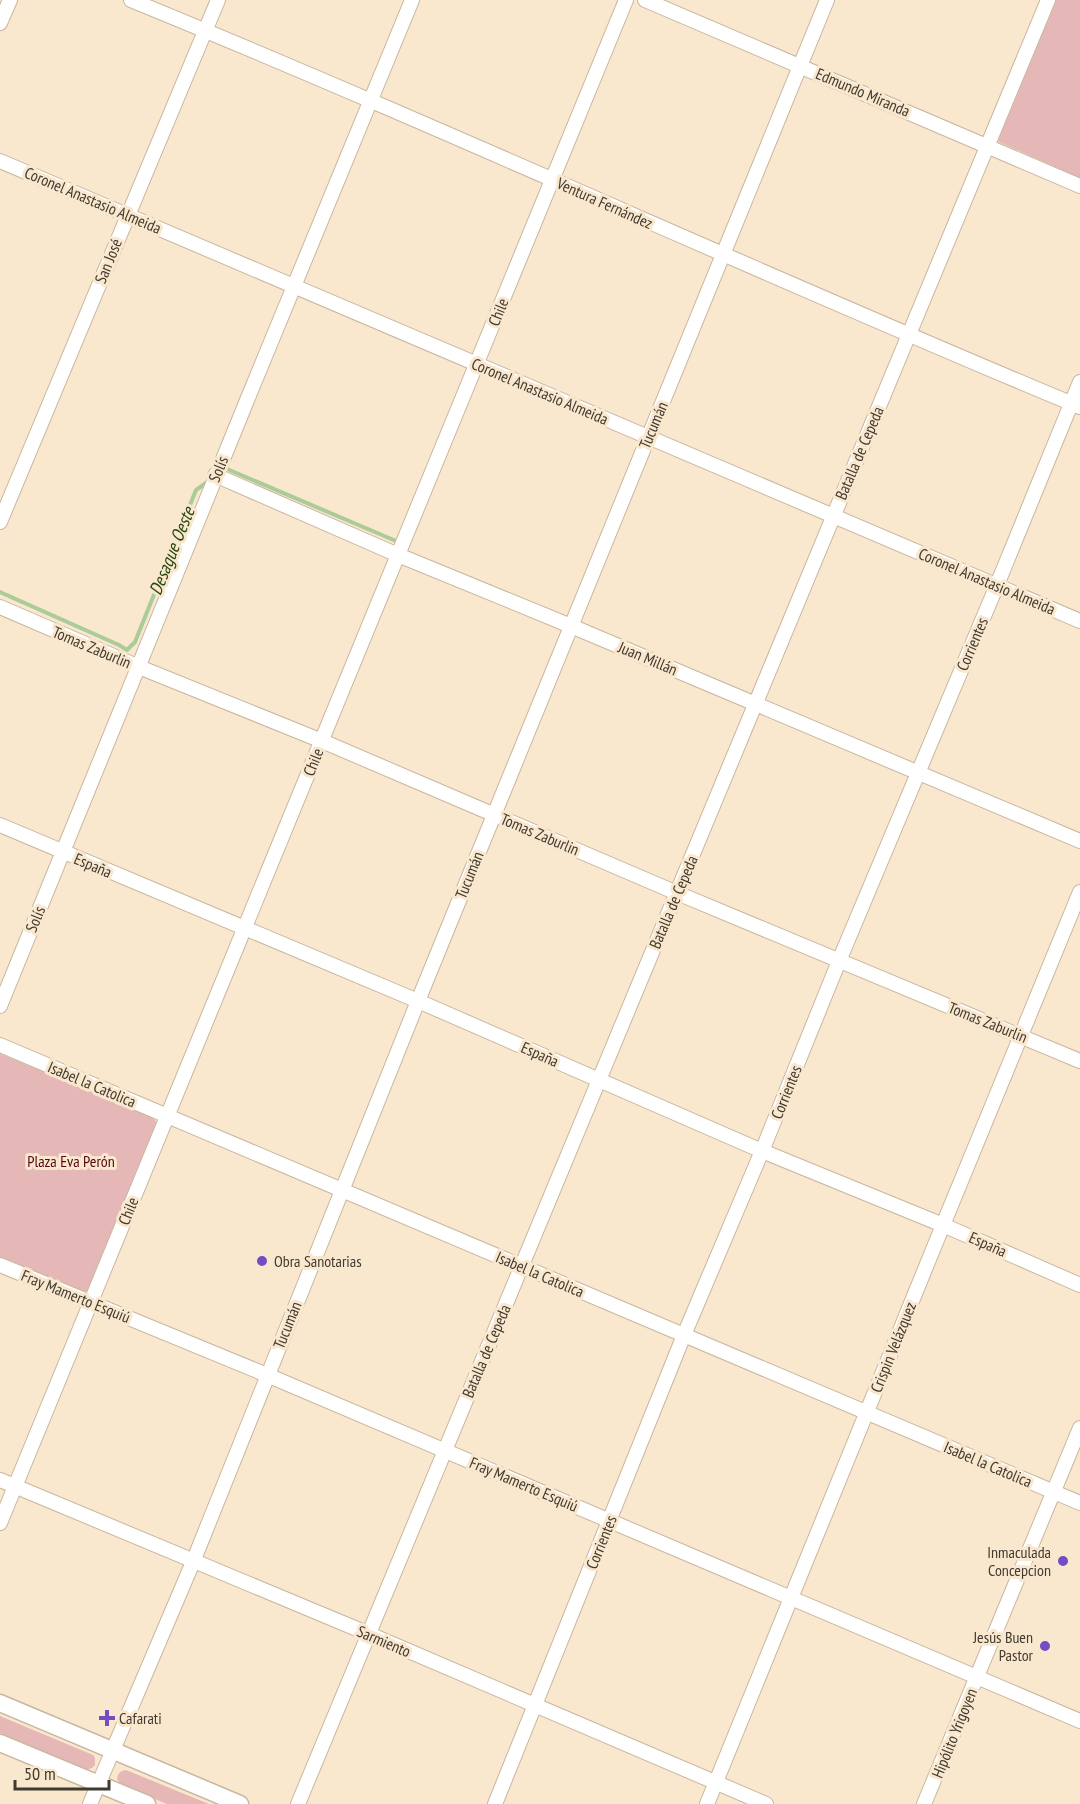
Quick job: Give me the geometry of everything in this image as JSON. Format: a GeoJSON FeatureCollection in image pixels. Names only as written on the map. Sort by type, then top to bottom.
{"type":"FeatureCollection","features":[{"type":"Feature","properties":{"kind":"street"},"geometry":{"type":"LineString","coordinates":[[0,23],[10,0]]}},
{"type":"Feature","properties":{"kind":"street","name":"Ventura Fernández"},"geometry":{"type":"LineString","coordinates":[[131,0],[370,100],[724,255],[1076,405]]}},
{"type":"Feature","properties":{"kind":"street","name":"San José"},"geometry":{"type":"LineString","coordinates":[[0,522],[218,0]]}},
{"type":"Feature","properties":{"kind":"street","name":"Solís"},"geometry":{"type":"LineString","coordinates":[[0,1005],[215,475],[412,0]]}},
{"type":"Feature","properties":{"kind":"street","name":"Chile"},"geometry":{"type":"LineString","coordinates":[[0,1523],[626,0]]}},
{"type":"Feature","properties":{"kind":"street","name":"Edmundo Miranda"},"geometry":{"type":"LineString","coordinates":[[645,0],[1080,186]]}},
{"type":"Feature","properties":{"kind":"street","name":"Tucumán"},"geometry":{"type":"LineString","coordinates":[[90,1804],[193,1562],[418,1001],[827,0]]}},
{"type":"Feature","properties":{"kind":"street","name":"Batalla de Cepeda"},"geometry":{"type":"LineString","coordinates":[[298,1804],[1048,0]]}},
{"type":"Feature","properties":{"kind":"street","name":"Coronel Anastasio Almeida"},"geometry":{"type":"LineString","coordinates":[[0,161],[1080,621]]}},
{"type":"Feature","properties":{"kind":"street","name":"Corrientes"},"geometry":{"type":"LineString","coordinates":[[495,1804],[684,1335],[839,961],[997,585],[1076,405],[1080,382]]}},
{"type":"Feature","properties":{"kind":"street","name":"Juan Millán"},"geometry":{"type":"LineString","coordinates":[[215,475],[398,555],[755,703],[1080,842]]}},
{"type":"Feature","properties":{"kind":"street","name":"Tomas Zaburlin"},"geometry":{"type":"LineString","coordinates":[[0,607],[1080,1061]]}},
{"type":"Feature","properties":{"kind":"street","name":"España"},"geometry":{"type":"LineString","coordinates":[[0,825],[418,1001],[762,1151],[1080,1285]]}},
{"type":"Feature","properties":{"kind":"street","name":"Crispin Velázquez"},"geometry":{"type":"LineString","coordinates":[[707,1804],[1080,892]]}},
{"type":"Feature","properties":{"kind":"street","name":"Isabel la Catolica"},"geometry":{"type":"LineString","coordinates":[[0,1045],[1080,1503]]}},
{"type":"Feature","properties":{"kind":"street","name":"Fray Mamerto Esquiú"},"geometry":{"type":"LineString","coordinates":[[0,1265],[445,1450],[1080,1721]]}},
{"type":"Feature","properties":{"kind":"street","name":"Hipólito Yrigoyen"},"geometry":{"type":"LineString","coordinates":[[924,1804],[1080,1428]]}},
{"type":"Feature","properties":{"kind":"street","name":"Sarmiento"},"geometry":{"type":"LineString","coordinates":[[0,1480],[369,1634],[766,1804]]}},
{"type":"Feature","properties":{"kind":"street"},"geometry":{"type":"LineString","coordinates":[[0,1703],[240,1804]]}},
{"type":"Feature","properties":{"kind":"street"},"geometry":{"type":"LineString","coordinates":[[0,1743],[147,1804]]}},
{"type":"Feature","properties":{"kind":"green space"},"geometry":{"type":"Polygon","coordinates":[[[1056,0],[1080,0],[1080,178],[998,140],[1056,0]]]}},
{"type":"Feature","properties":{"kind":"green space","name":"Plaza Eva Perón"},"geometry":{"type":"Polygon","coordinates":[[[0,1054],[149,1115],[159,1127],[91,1290],[82,1293],[0,1259],[0,1054]]]}},
{"type":"Feature","properties":{"kind":"green space"},"geometry":{"type":"Polygon","coordinates":[[[0,1716],[93,1755],[95,1765],[86,1770],[0,1733],[0,1716]]]}},
{"type":"Feature","properties":{"kind":"green space"},"geometry":{"type":"Polygon","coordinates":[[[126,1770],[209,1804],[167,1804],[121,1785],[117,1779],[118,1775],[126,1770]]]}},
{"type":"Feature","properties":{"kind":"waterway","name":"Desague Oeste"},"geometry":{"type":"LineString","coordinates":[[223,472],[227,469],[396,541]]}},
{"type":"Feature","properties":{"kind":"waterway","name":"Desague Oeste"},"geometry":{"type":"LineString","coordinates":[[0,592],[127,650],[135,642],[196,490],[209,481]]}},
{"type":"Feature","properties":{"kind":"place","name":"Obra Sanotarias"},"geometry":{"type":"Point","coordinates":[262,1261]}},
{"type":"Feature","properties":{"kind":"place","name":"Inmaculada Concepcion"},"geometry":{"type":"Point","coordinates":[1063,1561]}},
{"type":"Feature","properties":{"kind":"place","name":"Jesús Buen Pastor"},"geometry":{"type":"Point","coordinates":[1045,1646]}},
{"type":"Feature","properties":{"kind":"place","name":"Cafarati"},"geometry":{"type":"Point","coordinates":[107,1718]}}]}
